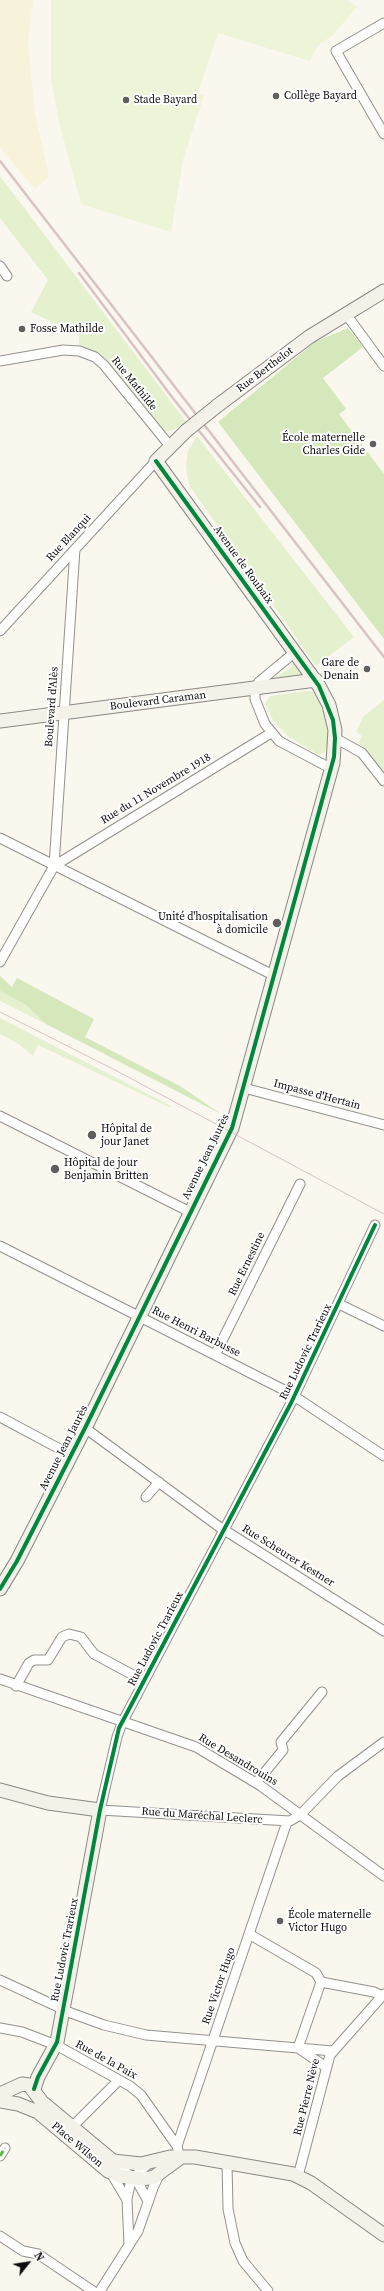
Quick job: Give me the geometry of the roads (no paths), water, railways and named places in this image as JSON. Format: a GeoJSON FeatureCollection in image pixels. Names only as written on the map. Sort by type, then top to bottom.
{"type":"FeatureCollection","features":[{"type":"Feature","properties":{"kind":"street"},"geometry":{"type":"LineString","coordinates":[[384,23],[336,51],[384,132]]}},
{"type":"Feature","properties":{"kind":"street"},"geometry":{"type":"LineString","coordinates":[[0,266],[7,276]]}},
{"type":"Feature","properties":{"kind":"street","name":"Rue Berthelot"},"geometry":{"type":"LineString","coordinates":[[156,461],[186,430],[308,337],[384,291]]}},
{"type":"Feature","properties":{"kind":"street"},"geometry":{"type":"LineString","coordinates":[[346,314],[384,366]]}},
{"type":"Feature","properties":{"kind":"street","name":"Rue Mathilde"},"geometry":{"type":"LineString","coordinates":[[0,361],[63,350],[79,351],[95,357],[104,364],[170,446]]}},
{"type":"Feature","properties":{"kind":"street","name":"Rue Blanqui"},"geometry":{"type":"LineString","coordinates":[[0,630],[156,461]]}},
{"type":"Feature","properties":{"kind":"street","name":"Avenue de Roubaix"},"geometry":{"type":"LineString","coordinates":[[156,461],[316,680]]}},
{"type":"Feature","properties":{"kind":"street","name":"Boulevard d'Alès"},"geometry":{"type":"LineString","coordinates":[[54,866],[75,549]]}},
{"type":"Feature","properties":{"kind":"street"},"geometry":{"type":"LineString","coordinates":[[295,652],[265,676],[255,689],[255,699],[263,719],[271,733],[283,744],[332,769]]}},
{"type":"Feature","properties":{"kind":"street","name":"Boulevard Caraman"},"geometry":{"type":"LineString","coordinates":[[0,721],[316,680]]}},
{"type":"Feature","properties":{"kind":"street","name":"Avenue Jean Jaurès"},"geometry":{"type":"LineString","coordinates":[[0,1589],[14,1568],[85,1428],[232,1128],[332,769],[335,738],[329,705],[316,680]]}},
{"type":"Feature","properties":{"kind":"street","name":"Rue du 11 Novembre 1918"},"geometry":{"type":"LineString","coordinates":[[54,866],[271,733]]}},
{"type":"Feature","properties":{"kind":"street"},"geometry":{"type":"LineString","coordinates":[[335,738],[362,753],[384,781]]}},
{"type":"Feature","properties":{"kind":"street"},"geometry":{"type":"LineString","coordinates":[[0,838],[275,976]]}},
{"type":"Feature","properties":{"kind":"street"},"geometry":{"type":"LineString","coordinates":[[0,962],[54,866]]}},
{"type":"Feature","properties":{"kind":"street","name":"Impasse d'Hertain"},"geometry":{"type":"LineString","coordinates":[[244,1088],[384,1125]]}},
{"type":"Feature","properties":{"kind":"street"},"geometry":{"type":"LineString","coordinates":[[0,1116],[190,1212]]}},
{"type":"Feature","properties":{"kind":"street","name":"Rue Ernestine"},"geometry":{"type":"LineString","coordinates":[[215,1355],[300,1184]]}},
{"type":"Feature","properties":{"kind":"street","name":"Rue Ludovic Trarieux"},"geometry":{"type":"LineString","coordinates":[[30,2086],[56,2046],[100,1810],[116,1737],[144,1680],[295,1396],[375,1225]]}},
{"type":"Feature","properties":{"kind":"street","name":"Rue Henri Barbusse"},"geometry":{"type":"LineString","coordinates":[[0,1246],[295,1396],[384,1456]]}},
{"type":"Feature","properties":{"kind":"street"},"geometry":{"type":"LineString","coordinates":[[339,1304],[384,1326]]}},
{"type":"Feature","properties":{"kind":"street"},"geometry":{"type":"LineString","coordinates":[[0,1417],[71,1455]]}},
{"type":"Feature","properties":{"kind":"street","name":"Rue Scheurer Kestner"},"geometry":{"type":"LineString","coordinates":[[85,1428],[224,1530],[384,1630]]}},
{"type":"Feature","properties":{"kind":"street"},"geometry":{"type":"LineString","coordinates":[[146,1498],[158,1482]]}},
{"type":"Feature","properties":{"kind":"street"},"geometry":{"type":"LineString","coordinates":[[16,1686],[29,1663],[34,1660],[48,1660],[62,1637],[69,1634],[81,1637],[94,1654],[144,1680]]}},
{"type":"Feature","properties":{"kind":"street","name":"Rue Desandrouins"},"geometry":{"type":"LineString","coordinates":[[0,1680],[196,1748],[256,1783],[300,1815]]}},
{"type":"Feature","properties":{"kind":"street"},"geometry":{"type":"LineString","coordinates":[[256,1783],[283,1750],[281,1742],[322,1692]]}},
{"type":"Feature","properties":{"kind":"street"},"geometry":{"type":"LineString","coordinates":[[287,1822],[300,1815],[338,1776],[384,1742]]}},
{"type":"Feature","properties":{"kind":"street","name":"Rue du Maréchal Leclerc"},"geometry":{"type":"LineString","coordinates":[[0,1790],[48,1803],[100,1810],[287,1822]]}},
{"type":"Feature","properties":{"kind":"street"},"geometry":{"type":"LineString","coordinates":[[300,1815],[384,1876]]}},
{"type":"Feature","properties":{"kind":"street","name":"Rue Victor Hugo"},"geometry":{"type":"LineString","coordinates":[[178,2152],[212,2042],[287,1822]]}},
{"type":"Feature","properties":{"kind":"street"},"geometry":{"type":"LineString","coordinates":[[249,1934],[316,1973],[321,1982],[298,2048]]}},
{"type":"Feature","properties":{"kind":"street"},"geometry":{"type":"LineString","coordinates":[[0,1980],[63,2010],[104,2025],[146,2036],[333,2051]]}},
{"type":"Feature","properties":{"kind":"street"},"geometry":{"type":"LineString","coordinates":[[321,1982],[383,1995]]}},
{"type":"Feature","properties":{"kind":"street","name":"Rue Pierre Nève"},"geometry":{"type":"LineString","coordinates":[[298,2176],[326,2067],[333,2051],[383,1995]]}},
{"type":"Feature","properties":{"kind":"street","name":"Rue de la Paix"},"geometry":{"type":"LineString","coordinates":[[0,2028],[22,2032],[56,2046],[119,2080],[141,2096],[178,2152]]}},
{"type":"Feature","properties":{"kind":"street"},"geometry":{"type":"LineString","coordinates":[[298,2048],[326,2067]]}},
{"type":"Feature","properties":{"kind":"street"},"geometry":{"type":"LineString","coordinates":[[72,2127],[119,2080]]}},
{"type":"Feature","properties":{"kind":"street"},"geometry":{"type":"LineString","coordinates":[[0,2094],[30,2086]]}},
{"type":"Feature","properties":{"kind":"street"},"geometry":{"type":"LineString","coordinates":[[30,2086],[33,2103],[21,2105],[13,2095],[30,2086]]}},
{"type":"Feature","properties":{"kind":"street","name":"Place Wilson"},"geometry":{"type":"LineString","coordinates":[[30,2086],[111,2166]]}},
{"type":"Feature","properties":{"kind":"street","name":"Place Wilson"},"geometry":{"type":"LineString","coordinates":[[0,2101],[21,2105],[44,2116],[111,2166],[132,2178],[147,2178],[160,2173],[178,2152]]}},
{"type":"Feature","properties":{"kind":"street"},"geometry":{"type":"LineString","coordinates":[[0,2156],[6,2148]]}},
{"type":"Feature","properties":{"kind":"street"},"geometry":{"type":"LineString","coordinates":[[178,2152],[195,2157],[298,2176],[384,2235]]}},
{"type":"Feature","properties":{"kind":"street","name":"Place Wilson"},"geometry":{"type":"LineString","coordinates":[[111,2166],[148,2164],[167,2158],[178,2152]]}},
{"type":"Feature","properties":{"kind":"street"},"geometry":{"type":"LineString","coordinates":[[227,2163],[228,2209],[235,2243],[243,2260],[268,2291]]}},
{"type":"Feature","properties":{"kind":"street"},"geometry":{"type":"LineString","coordinates":[[129,2245],[127,2190],[132,2178],[148,2164]]}},
{"type":"Feature","properties":{"kind":"street"},"geometry":{"type":"LineString","coordinates":[[111,2166],[127,2200]]}},
{"type":"Feature","properties":{"kind":"street"},"geometry":{"type":"LineString","coordinates":[[100,2291],[140,2225],[160,2173]]}},
{"type":"Feature","properties":{"kind":"street"},"geometry":{"type":"LineString","coordinates":[[132,2178],[141,2188],[148,2201]]}},
{"type":"Feature","properties":{"kind":"street"},"geometry":{"type":"LineString","coordinates":[[0,2237],[23,2251],[38,2254],[93,2291]]}},
{"type":"Feature","properties":{"kind":"tram line"},"geometry":{"type":"LineString","coordinates":[[0,1012],[115,1070],[384,1214]]}},
{"type":"Feature","properties":{"kind":"railway"},"geometry":{"type":"LineString","coordinates":[[0,161],[384,657]]}},
{"type":"Feature","properties":{"kind":"railway"},"geometry":{"type":"LineString","coordinates":[[79,273],[172,397],[260,507]]}},
{"type":"Feature","properties":{"kind":"place","name":"Collège Bayard"},"geometry":{"type":"Point","coordinates":[276,96]}},
{"type":"Feature","properties":{"kind":"place","name":"Stade Bayard"},"geometry":{"type":"Point","coordinates":[126,100]}},
{"type":"Feature","properties":{"kind":"place","name":"Fosse Mathilde"},"geometry":{"type":"Point","coordinates":[22,329]}},
{"type":"Feature","properties":{"kind":"place","name":"École maternelle Charles Gide"},"geometry":{"type":"Point","coordinates":[373,444]}},
{"type":"Feature","properties":{"kind":"place","name":"Gare de Denain"},"geometry":{"type":"Point","coordinates":[367,669]}},
{"type":"Feature","properties":{"kind":"place","name":"Unité d'hospitalisation à domicile"},"geometry":{"type":"Point","coordinates":[277,923]}},
{"type":"Feature","properties":{"kind":"place","name":"Hôpital de jour Janet"},"geometry":{"type":"Point","coordinates":[92,1135]}},
{"type":"Feature","properties":{"kind":"place","name":"Hôpital de jour Benjamin Britten"},"geometry":{"type":"Point","coordinates":[55,1169]}},
{"type":"Feature","properties":{"kind":"place","name":"École maternelle Victor Hugo"},"geometry":{"type":"Point","coordinates":[280,1921]}}]}
